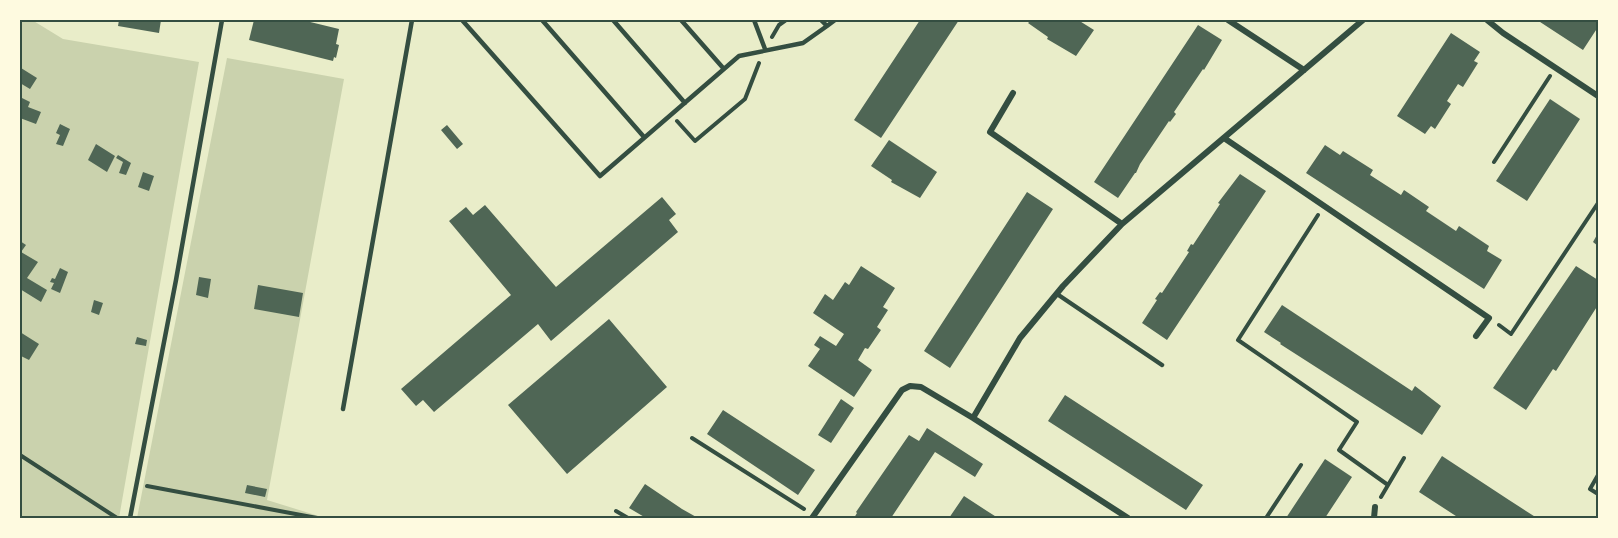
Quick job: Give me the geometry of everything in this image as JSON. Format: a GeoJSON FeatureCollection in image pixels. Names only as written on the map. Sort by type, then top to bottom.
{"type":"FeatureCollection","features":[{"type":"Feature","properties":{"kind":"street"},"geometry":{"type":"LineString","coordinates":[[1228,20],[1304,70]]}},
{"type":"Feature","properties":{"kind":"street"},"geometry":{"type":"LineString","coordinates":[[973,418],[1020,338],[1122,224],[1363,20]]}},
{"type":"Feature","properties":{"kind":"street"},"geometry":{"type":"LineString","coordinates":[[1487,20],[1599,96]]}},
{"type":"Feature","properties":{"kind":"street"},"geometry":{"type":"LineString","coordinates":[[1013,93],[990,132],[1122,224]]}},
{"type":"Feature","properties":{"kind":"street"},"geometry":{"type":"LineString","coordinates":[[1224,138],[1489,318],[1476,336]]}},
{"type":"Feature","properties":{"kind":"street"},"geometry":{"type":"LineString","coordinates":[[813,517],[902,390],[910,386],[921,387],[973,418],[1128,519]]}},
{"type":"Feature","properties":{"kind":"street"},"geometry":{"type":"LineString","coordinates":[[1374,519],[1375,507]]}},
{"type":"Feature","properties":{"kind":"lane"},"geometry":{"type":"LineString","coordinates":[[130,519],[176,280],[222,20]]}},
{"type":"Feature","properties":{"kind":"lane"},"geometry":{"type":"LineString","coordinates":[[342,409],[412,20]]}},
{"type":"Feature","properties":{"kind":"lane"},"geometry":{"type":"LineString","coordinates":[[462,20],[600,176],[739,56],[803,43],[835,20]]}},
{"type":"Feature","properties":{"kind":"lane"},"geometry":{"type":"LineString","coordinates":[[542,20],[644,137]]}},
{"type":"Feature","properties":{"kind":"lane"},"geometry":{"type":"LineString","coordinates":[[613,20],[685,103]]}},
{"type":"Feature","properties":{"kind":"lane"},"geometry":{"type":"LineString","coordinates":[[681,20],[724,69]]}},
{"type":"Feature","properties":{"kind":"lane"},"geometry":{"type":"LineString","coordinates":[[754,20],[765,49]]}},
{"type":"Feature","properties":{"kind":"lane"},"geometry":{"type":"LineString","coordinates":[[821,20],[827,26]]}},
{"type":"Feature","properties":{"kind":"lane"},"geometry":{"type":"LineString","coordinates":[[1057,294],[1162,365]]}},
{"type":"Feature","properties":{"kind":"path"},"geometry":{"type":"LineString","coordinates":[[671,114],[695,141],[745,99],[765,49],[779,25],[786,20]]}},
{"type":"Feature","properties":{"kind":"path"},"geometry":{"type":"LineString","coordinates":[[1494,162],[1555,67]]}},
{"type":"Feature","properties":{"kind":"path"},"geometry":{"type":"LineString","coordinates":[[1489,318],[1511,334],[1599,203]]}},
{"type":"Feature","properties":{"kind":"path"},"geometry":{"type":"LineString","coordinates":[[1324,206],[1238,340],[1357,423],[1339,450],[1388,485]]}},
{"type":"Feature","properties":{"kind":"path"},"geometry":{"type":"LineString","coordinates":[[692,438],[813,517]]}},
{"type":"Feature","properties":{"kind":"path"},"geometry":{"type":"LineString","coordinates":[[20,455],[117,519]]}},
{"type":"Feature","properties":{"kind":"path"},"geometry":{"type":"LineString","coordinates":[[1375,507],[1404,458]]}},
{"type":"Feature","properties":{"kind":"path"},"geometry":{"type":"LineString","coordinates":[[1266,519],[1301,465]]}},
{"type":"Feature","properties":{"kind":"path"},"geometry":{"type":"LineString","coordinates":[[1599,475],[1590,489],[1599,494]]}},
{"type":"Feature","properties":{"kind":"path"},"geometry":{"type":"LineString","coordinates":[[137,484],[317,519]]}},
{"type":"Feature","properties":{"kind":"path"},"geometry":{"type":"LineString","coordinates":[[616,510],[628,519]]}},
{"type":"Feature","properties":{"kind":"green space"},"geometry":{"type":"Polygon","coordinates":[[[20,20],[32,20],[63,39],[199,62],[119,518],[20,518],[20,20]]]}},
{"type":"Feature","properties":{"kind":"green space"},"geometry":{"type":"Polygon","coordinates":[[[227,58],[344,79],[267,500],[325,518],[137,518],[227,58]]]}},
{"type":"Feature","properties":{"kind":"building"},"geometry":{"type":"Polygon","coordinates":[[[119,20],[161,20],[159,33],[118,26],[119,20]]]}},
{"type":"Feature","properties":{"kind":"building"},"geometry":{"type":"Polygon","coordinates":[[[254,20],[302,20],[339,29],[336,58],[334,57],[333,61],[249,40],[254,20]]]}},
{"type":"Feature","properties":{"kind":"building"},"geometry":{"type":"Polygon","coordinates":[[[920,20],[959,20],[881,138],[854,120],[920,20]]]}},
{"type":"Feature","properties":{"kind":"building"},"geometry":{"type":"Polygon","coordinates":[[[1031,20],[1078,20],[1094,30],[1076,56],[1047,39],[1048,37],[1028,23],[1031,20]]]}},
{"type":"Feature","properties":{"kind":"building"},"geometry":{"type":"Polygon","coordinates":[[[1537,20],[1598,20],[1598,27],[1583,50],[1537,20]]]}},
{"type":"Feature","properties":{"kind":"building"},"geometry":{"type":"Polygon","coordinates":[[[1198,25],[1222,40],[1174,112],[1176,114],[1118,198],[1094,182],[1198,25]]]}},
{"type":"Feature","properties":{"kind":"building"},"geometry":{"type":"Polygon","coordinates":[[[1451,33],[1480,52],[1474,61],[1478,63],[1463,87],[1458,84],[1447,101],[1451,104],[1435,129],[1431,126],[1425,134],[1397,116],[1451,33]]]}},
{"type":"Feature","properties":{"kind":"building"},"geometry":{"type":"Polygon","coordinates":[[[21,68],[37,78],[30,89],[20,83],[21,68]]]}},
{"type":"Feature","properties":{"kind":"building"},"geometry":{"type":"Polygon","coordinates":[[[22,98],[30,102],[28,107],[41,112],[36,124],[20,118],[22,98]]]}},
{"type":"Feature","properties":{"kind":"building"},"geometry":{"type":"Polygon","coordinates":[[[1550,99],[1580,119],[1527,201],[1496,181],[1550,99]]]}},
{"type":"Feature","properties":{"kind":"building"},"geometry":{"type":"Polygon","coordinates":[[[60,124],[70,129],[63,146],[56,144],[60,135],[56,133],[60,124]]]}},
{"type":"Feature","properties":{"kind":"building"},"geometry":{"type":"Polygon","coordinates":[[[447,125],[463,144],[457,149],[441,130],[447,125]]]}},
{"type":"Feature","properties":{"kind":"building"},"geometry":{"type":"Polygon","coordinates":[[[889,140],[937,172],[920,198],[891,182],[892,180],[871,166],[889,140]]]}},
{"type":"Feature","properties":{"kind":"building"},"geometry":{"type":"Polygon","coordinates":[[[96,144],[115,156],[107,172],[88,160],[96,144]]]}},
{"type":"Feature","properties":{"kind":"building"},"geometry":{"type":"Polygon","coordinates":[[[1325,145],[1340,155],[1343,151],[1373,170],[1370,175],[1401,195],[1404,190],[1429,207],[1426,211],[1456,231],[1459,226],[1489,246],[1487,251],[1502,260],[1484,289],[1306,173],[1325,145]]]}},
{"type":"Feature","properties":{"kind":"building"},"geometry":{"type":"Polygon","coordinates":[[[118,155],[131,163],[126,175],[119,173],[123,162],[116,158],[118,155]]]}},
{"type":"Feature","properties":{"kind":"building"},"geometry":{"type":"Polygon","coordinates":[[[143,172],[154,176],[149,191],[138,187],[143,172]]]}},
{"type":"Feature","properties":{"kind":"building"},"geometry":{"type":"Polygon","coordinates":[[[1240,174],[1266,191],[1167,340],[1142,323],[1157,300],[1155,299],[1160,292],[1162,293],[1189,252],[1187,251],[1191,244],[1193,245],[1220,204],[1218,203],[1240,174]]]}},
{"type":"Feature","properties":{"kind":"building"},"geometry":{"type":"Polygon","coordinates":[[[1027,192],[1053,209],[950,368],[924,351],[1027,192]]]}},
{"type":"Feature","properties":{"kind":"building"},"geometry":{"type":"Polygon","coordinates":[[[662,197],[676,214],[669,220],[678,232],[551,341],[538,324],[434,412],[423,400],[416,406],[401,389],[511,295],[449,221],[466,207],[473,215],[485,205],[556,287],[662,197]]]}},
{"type":"Feature","properties":{"kind":"building"},"geometry":{"type":"Polygon","coordinates":[[[1598,233],[1598,246],[1593,242],[1598,233]]]}},
{"type":"Feature","properties":{"kind":"building"},"geometry":{"type":"Polygon","coordinates":[[[20,241],[26,245],[21,252],[38,262],[27,278],[47,290],[41,302],[20,289],[20,241]]]}},
{"type":"Feature","properties":{"kind":"building"},"geometry":{"type":"Polygon","coordinates":[[[861,266],[895,288],[883,307],[888,310],[877,327],[881,330],[858,360],[872,370],[854,397],[808,366],[820,349],[814,345],[820,336],[836,346],[844,334],[813,313],[825,294],[833,300],[845,282],[849,285],[861,266]]]}},
{"type":"Feature","properties":{"kind":"building"},"geometry":{"type":"Polygon","coordinates":[[[1576,266],[1598,280],[1598,305],[1556,371],[1553,369],[1526,410],[1493,388],[1576,266]]]}},
{"type":"Feature","properties":{"kind":"building"},"geometry":{"type":"Polygon","coordinates":[[[60,268],[68,272],[60,293],[51,289],[54,283],[50,282],[52,278],[55,279],[60,268]]]}},
{"type":"Feature","properties":{"kind":"building"},"geometry":{"type":"Polygon","coordinates":[[[199,277],[211,279],[208,298],[196,295],[199,277]]]}},
{"type":"Feature","properties":{"kind":"building"},"geometry":{"type":"Polygon","coordinates":[[[258,285],[303,293],[299,317],[254,309],[258,285]]]}},
{"type":"Feature","properties":{"kind":"building"},"geometry":{"type":"Polygon","coordinates":[[[94,300],[103,303],[99,315],[91,312],[94,300]]]}},
{"type":"Feature","properties":{"kind":"building"},"geometry":{"type":"Polygon","coordinates":[[[1282,305],[1412,391],[1415,386],[1441,406],[1422,435],[1264,332],[1282,305]]]}},
{"type":"Feature","properties":{"kind":"building"},"geometry":{"type":"Polygon","coordinates":[[[609,319],[667,387],[567,474],[508,405],[609,319]]]}},
{"type":"Feature","properties":{"kind":"building"},"geometry":{"type":"Polygon","coordinates":[[[20,332],[39,344],[29,360],[21,356],[20,359],[20,332]]]}},
{"type":"Feature","properties":{"kind":"building"},"geometry":{"type":"Polygon","coordinates":[[[137,337],[147,340],[146,346],[135,344],[137,337]]]}},
{"type":"Feature","properties":{"kind":"building"},"geometry":{"type":"Polygon","coordinates":[[[1065,395],[1203,485],[1186,510],[1048,421],[1065,395]]]}},
{"type":"Feature","properties":{"kind":"building"},"geometry":{"type":"Polygon","coordinates":[[[841,399],[854,408],[831,443],[818,435],[841,399]]]}},
{"type":"Feature","properties":{"kind":"building"},"geometry":{"type":"Polygon","coordinates":[[[723,410],[815,470],[798,495],[707,434],[723,410]]]}},
{"type":"Feature","properties":{"kind":"building"},"geometry":{"type":"Polygon","coordinates":[[[927,428],[983,464],[975,477],[935,452],[891,518],[854,518],[909,435],[919,441],[927,428]]]}},
{"type":"Feature","properties":{"kind":"building"},"geometry":{"type":"Polygon","coordinates":[[[1442,456],[1537,518],[1459,518],[1419,492],[1442,456]]]}},
{"type":"Feature","properties":{"kind":"building"},"geometry":{"type":"Polygon","coordinates":[[[1325,459],[1352,477],[1325,518],[1286,518],[1325,459]]]}},
{"type":"Feature","properties":{"kind":"building"},"geometry":{"type":"Polygon","coordinates":[[[645,484],[698,518],[646,518],[629,508],[645,484]]]}},
{"type":"Feature","properties":{"kind":"building"},"geometry":{"type":"Polygon","coordinates":[[[247,485],[267,489],[265,497],[245,493],[247,485]]]}},
{"type":"Feature","properties":{"kind":"building"},"geometry":{"type":"Polygon","coordinates":[[[964,496],[987,511],[998,518],[949,518],[964,496]]]}}]}
